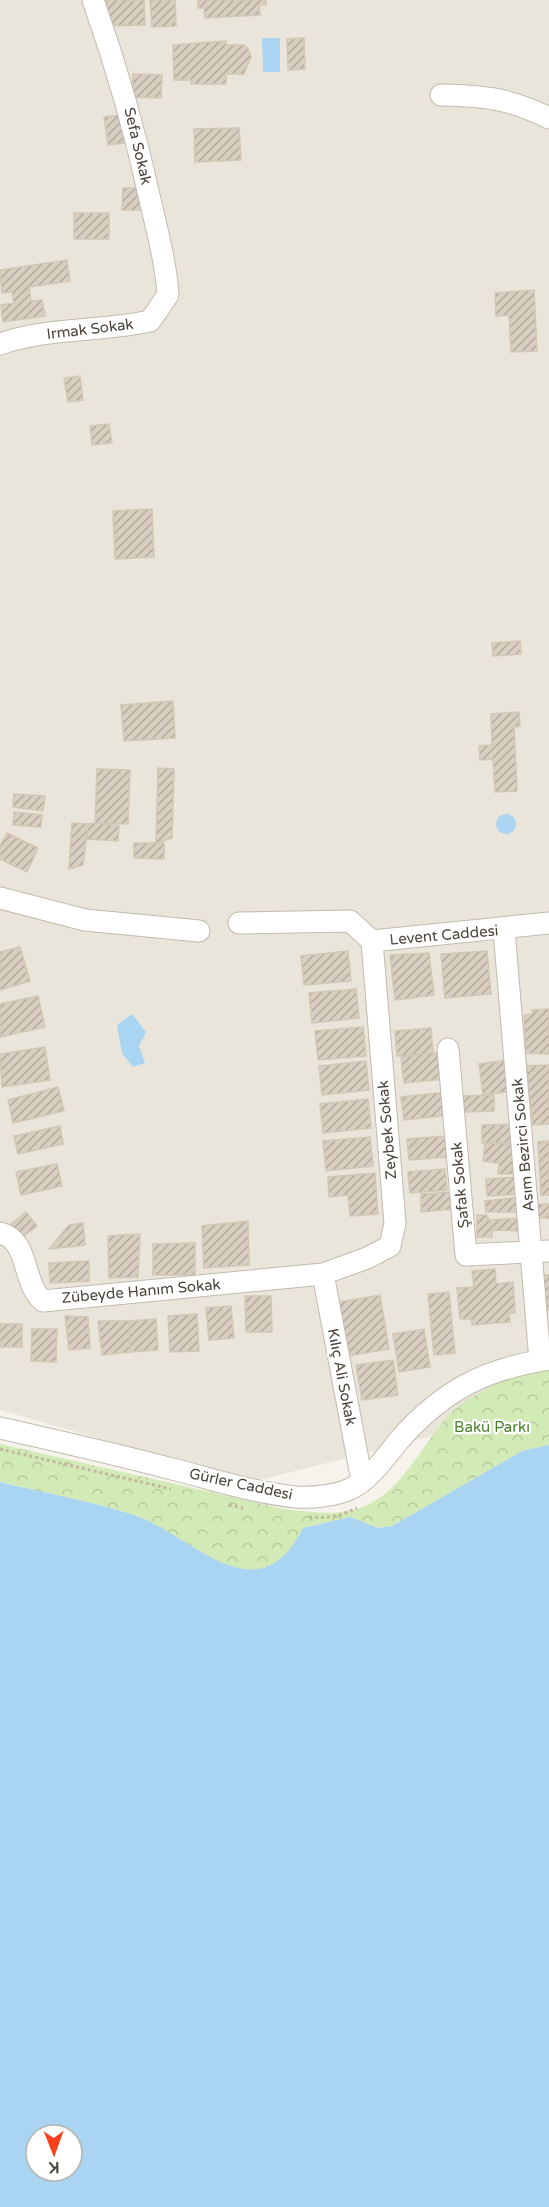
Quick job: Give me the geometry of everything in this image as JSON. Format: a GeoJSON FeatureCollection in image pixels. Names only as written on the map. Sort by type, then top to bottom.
{"type":"FeatureCollection","features":[{"type":"Feature","properties":{"kind":"street","name":"Sefa Sokak"},"geometry":{"type":"LineString","coordinates":[[93,0],[119,74],[138,140],[164,261],[168,295]]}},
{"type":"Feature","properties":{"kind":"street"},"geometry":{"type":"LineString","coordinates":[[441,95],[485,96],[517,102],[549,118]]}},
{"type":"Feature","properties":{"kind":"street","name":"Irmak Sokak"},"geometry":{"type":"LineString","coordinates":[[0,344],[17,338],[121,328],[150,321],[168,295]]}},
{"type":"Feature","properties":{"kind":"street"},"geometry":{"type":"LineString","coordinates":[[0,898],[85,920],[199,931]]}},
{"type":"Feature","properties":{"kind":"street","name":"Levent Caddesi"},"geometry":{"type":"LineString","coordinates":[[239,923],[350,921],[372,940],[504,930],[549,923]]}},
{"type":"Feature","properties":{"kind":"street","name":"Asım Bezirci Sokak"},"geometry":{"type":"LineString","coordinates":[[504,930],[541,1252],[544,1360]]}},
{"type":"Feature","properties":{"kind":"street","name":"Zeybek Sokak"},"geometry":{"type":"LineString","coordinates":[[323,1274],[366,1258],[390,1246],[394,1223],[372,940]]}},
{"type":"Feature","properties":{"kind":"street","name":"Şafak Sokak"},"geometry":{"type":"LineString","coordinates":[[448,1049],[466,1255],[541,1252]]}},
{"type":"Feature","properties":{"kind":"street","name":"Zübeyde Hanım Sokak"},"geometry":{"type":"LineString","coordinates":[[0,1233],[16,1244],[23,1256],[33,1293],[43,1300],[323,1274]]}},
{"type":"Feature","properties":{"kind":"street","name":"Kılıç Ali Sokak"},"geometry":{"type":"LineString","coordinates":[[323,1274],[362,1481]]}},
{"type":"Feature","properties":{"kind":"street","name":"Gürler Caddesi"},"geometry":{"type":"LineString","coordinates":[[0,1428],[101,1450],[253,1489],[296,1497],[326,1496],[350,1490],[362,1481],[417,1420],[450,1393],[475,1378],[544,1360]]}},
{"type":"Feature","properties":{"kind":"path"},"geometry":{"type":"LineString","coordinates":[[0,1449],[173,1490]]}},
{"type":"Feature","properties":{"kind":"path"},"geometry":{"type":"LineString","coordinates":[[219,1501],[238,1508],[252,1508]]}},
{"type":"Feature","properties":{"kind":"path"},"geometry":{"type":"LineString","coordinates":[[304,1516],[326,1519],[341,1516],[359,1507]]}},
{"type":"Feature","properties":{"kind":"shaded area"},"geometry":{"type":"Polygon","coordinates":[[[0,0],[549,0],[549,1406],[252,1482],[0,1410],[0,0]]]}},
{"type":"Feature","properties":{"kind":"green space","name":"Bakü Parkı"},"geometry":{"type":"Polygon","coordinates":[[[549,1367],[549,1445],[522,1451],[392,1526],[378,1528],[350,1517],[303,1528],[285,1554],[266,1567],[245,1569],[224,1564],[157,1525],[134,1515],[0,1482],[0,1444],[284,1509],[324,1513],[345,1512],[365,1506],[392,1488],[443,1422],[463,1403],[499,1383],[549,1367]]]}},
{"type":"Feature","properties":{"kind":"water"},"geometry":{"type":"Polygon","coordinates":[[[262,38],[280,38],[280,72],[263,72],[262,38]]]}},
{"type":"Feature","properties":{"kind":"water"},"geometry":{"type":"Polygon","coordinates":[[[506,814],[513,817],[516,824],[513,831],[506,834],[499,831],[496,824],[499,817],[506,814]]]}},
{"type":"Feature","properties":{"kind":"water"},"geometry":{"type":"Polygon","coordinates":[[[132,1014],[146,1032],[139,1046],[145,1063],[133,1067],[122,1053],[117,1025],[132,1014]]]}},
{"type":"Feature","properties":{"kind":"water"},"geometry":{"type":"Polygon","coordinates":[[[549,1445],[549,2207],[0,2207],[0,1482],[134,1515],[223,1563],[245,1569],[265,1567],[285,1554],[303,1528],[350,1517],[378,1528],[392,1526],[522,1451],[549,1445]]]}},
{"type":"Feature","properties":{"kind":"building"},"geometry":{"type":"Polygon","coordinates":[[[106,0],[144,0],[145,25],[107,26],[106,0]]]}},
{"type":"Feature","properties":{"kind":"building"},"geometry":{"type":"Polygon","coordinates":[[[150,0],[175,0],[176,26],[152,27],[150,0]]]}},
{"type":"Feature","properties":{"kind":"building"},"geometry":{"type":"Polygon","coordinates":[[[198,0],[266,0],[266,5],[259,5],[260,15],[205,18],[204,8],[198,8],[198,0]]]}},
{"type":"Feature","properties":{"kind":"building"},"geometry":{"type":"Polygon","coordinates":[[[304,38],[305,69],[288,70],[287,39],[304,38]]]}},
{"type":"Feature","properties":{"kind":"building"},"geometry":{"type":"Polygon","coordinates":[[[226,41],[226,45],[244,45],[248,49],[251,57],[244,74],[226,74],[226,84],[191,84],[191,80],[174,80],[173,45],[226,41]]]}},
{"type":"Feature","properties":{"kind":"building"},"geometry":{"type":"Polygon","coordinates":[[[133,74],[162,75],[161,98],[132,97],[133,74]]]}},
{"type":"Feature","properties":{"kind":"building"},"geometry":{"type":"Polygon","coordinates":[[[121,115],[125,143],[108,145],[104,117],[121,115]]]}},
{"type":"Feature","properties":{"kind":"building"},"geometry":{"type":"Polygon","coordinates":[[[239,128],[241,160],[195,162],[194,129],[239,128]]]}},
{"type":"Feature","properties":{"kind":"building"},"geometry":{"type":"Polygon","coordinates":[[[123,188],[144,188],[144,210],[122,210],[123,188]]]}},
{"type":"Feature","properties":{"kind":"building"},"geometry":{"type":"Polygon","coordinates":[[[74,213],[109,213],[109,239],[74,239],[74,213]]]}},
{"type":"Feature","properties":{"kind":"building"},"geometry":{"type":"Polygon","coordinates":[[[67,260],[70,281],[29,287],[31,301],[42,300],[45,316],[3,322],[1,305],[14,303],[12,292],[2,293],[0,270],[67,260]]]}},
{"type":"Feature","properties":{"kind":"building"},"geometry":{"type":"Polygon","coordinates":[[[534,290],[537,351],[511,352],[509,315],[496,316],[495,293],[534,290]]]}},
{"type":"Feature","properties":{"kind":"building"},"geometry":{"type":"Polygon","coordinates":[[[80,376],[83,400],[68,402],[64,378],[80,376]]]}},
{"type":"Feature","properties":{"kind":"building"},"geometry":{"type":"Polygon","coordinates":[[[109,424],[112,443],[92,445],[90,426],[109,424]]]}},
{"type":"Feature","properties":{"kind":"building"},"geometry":{"type":"Polygon","coordinates":[[[152,509],[154,557],[115,559],[113,511],[152,509]]]}},
{"type":"Feature","properties":{"kind":"building"},"geometry":{"type":"Polygon","coordinates":[[[520,641],[521,654],[493,656],[492,643],[520,641]]]}},
{"type":"Feature","properties":{"kind":"building"},"geometry":{"type":"Polygon","coordinates":[[[173,701],[175,738],[124,741],[121,705],[173,701]]]}},
{"type":"Feature","properties":{"kind":"building"},"geometry":{"type":"Polygon","coordinates":[[[519,712],[520,726],[514,727],[517,791],[495,792],[493,759],[480,760],[479,746],[492,745],[491,714],[519,712]]]}},
{"type":"Feature","properties":{"kind":"building"},"geometry":{"type":"Polygon","coordinates":[[[158,768],[174,769],[172,838],[156,843],[158,768]]]}},
{"type":"Feature","properties":{"kind":"building"},"geometry":{"type":"Polygon","coordinates":[[[97,769],[130,770],[128,824],[95,823],[97,769]]]}},
{"type":"Feature","properties":{"kind":"building"},"geometry":{"type":"Polygon","coordinates":[[[14,794],[45,796],[43,811],[13,807],[14,794]]]}},
{"type":"Feature","properties":{"kind":"building"},"geometry":{"type":"Polygon","coordinates":[[[14,812],[42,815],[41,827],[13,825],[14,812]]]}},
{"type":"Feature","properties":{"kind":"building"},"geometry":{"type":"Polygon","coordinates":[[[72,823],[88,824],[83,865],[69,869],[72,823]]]}},
{"type":"Feature","properties":{"kind":"building"},"geometry":{"type":"Polygon","coordinates":[[[88,824],[119,826],[118,841],[87,839],[88,824]]]}},
{"type":"Feature","properties":{"kind":"building"},"geometry":{"type":"Polygon","coordinates":[[[7,833],[38,848],[27,872],[0,859],[0,846],[7,833]]]}},
{"type":"Feature","properties":{"kind":"building"},"geometry":{"type":"Polygon","coordinates":[[[134,843],[164,843],[164,859],[134,858],[134,843]]]}},
{"type":"Feature","properties":{"kind":"building"},"geometry":{"type":"Polygon","coordinates":[[[20,947],[30,981],[0,990],[0,952],[20,947]]]}},
{"type":"Feature","properties":{"kind":"building"},"geometry":{"type":"Polygon","coordinates":[[[348,951],[351,981],[304,985],[301,956],[348,951]]]}},
{"type":"Feature","properties":{"kind":"building"},"geometry":{"type":"Polygon","coordinates":[[[487,951],[491,994],[445,998],[441,954],[487,951]]]}},
{"type":"Feature","properties":{"kind":"building"},"geometry":{"type":"Polygon","coordinates":[[[429,953],[434,995],[395,1000],[390,955],[429,953]]]}},
{"type":"Feature","properties":{"kind":"building"},"geometry":{"type":"Polygon","coordinates":[[[356,989],[359,1018],[312,1023],[309,993],[356,989]]]}},
{"type":"Feature","properties":{"kind":"building"},"geometry":{"type":"Polygon","coordinates":[[[38,996],[45,1027],[0,1037],[0,1004],[38,996]]]}},
{"type":"Feature","properties":{"kind":"building"},"geometry":{"type":"Polygon","coordinates":[[[549,1009],[549,1054],[526,1053],[524,1015],[532,1014],[532,1010],[549,1009]]]}},
{"type":"Feature","properties":{"kind":"building"},"geometry":{"type":"Polygon","coordinates":[[[363,1027],[366,1056],[318,1060],[315,1031],[363,1027]]]}},
{"type":"Feature","properties":{"kind":"building"},"geometry":{"type":"Polygon","coordinates":[[[431,1028],[433,1053],[397,1056],[395,1031],[431,1028]]]}},
{"type":"Feature","properties":{"kind":"building"},"geometry":{"type":"Polygon","coordinates":[[[45,1047],[50,1080],[2,1087],[0,1054],[45,1047]]]}},
{"type":"Feature","properties":{"kind":"building"},"geometry":{"type":"Polygon","coordinates":[[[442,1052],[445,1079],[404,1083],[401,1057],[442,1052]]]}},
{"type":"Feature","properties":{"kind":"building"},"geometry":{"type":"Polygon","coordinates":[[[509,1060],[513,1091],[483,1095],[479,1064],[509,1060]]]}},
{"type":"Feature","properties":{"kind":"building"},"geometry":{"type":"Polygon","coordinates":[[[366,1061],[369,1090],[322,1095],[319,1066],[366,1061]]]}},
{"type":"Feature","properties":{"kind":"building"},"geometry":{"type":"Polygon","coordinates":[[[549,1065],[549,1124],[533,1125],[526,1066],[549,1065]]]}},
{"type":"Feature","properties":{"kind":"building"},"geometry":{"type":"Polygon","coordinates":[[[58,1087],[64,1111],[13,1123],[8,1100],[58,1087]]]}},
{"type":"Feature","properties":{"kind":"building"},"geometry":{"type":"Polygon","coordinates":[[[447,1092],[450,1115],[404,1120],[401,1097],[447,1092]]]}},
{"type":"Feature","properties":{"kind":"building"},"geometry":{"type":"Polygon","coordinates":[[[494,1095],[494,1111],[463,1112],[462,1096],[494,1095]]]}},
{"type":"Feature","properties":{"kind":"building"},"geometry":{"type":"Polygon","coordinates":[[[368,1099],[371,1128],[323,1133],[320,1104],[368,1099]]]}},
{"type":"Feature","properties":{"kind":"building"},"geometry":{"type":"Polygon","coordinates":[[[515,1124],[515,1143],[482,1143],[482,1125],[515,1124]]]}},
{"type":"Feature","properties":{"kind":"building"},"geometry":{"type":"Polygon","coordinates":[[[60,1126],[63,1144],[18,1154],[14,1136],[60,1126]]]}},
{"type":"Feature","properties":{"kind":"building"},"geometry":{"type":"Polygon","coordinates":[[[445,1136],[447,1157],[409,1160],[407,1139],[445,1136]]]}},
{"type":"Feature","properties":{"kind":"building"},"geometry":{"type":"Polygon","coordinates":[[[370,1137],[373,1166],[326,1171],[323,1141],[370,1137]]]}},
{"type":"Feature","properties":{"kind":"building"},"geometry":{"type":"Polygon","coordinates":[[[549,1141],[549,1195],[541,1195],[538,1142],[549,1141]]]}},
{"type":"Feature","properties":{"kind":"building"},"geometry":{"type":"Polygon","coordinates":[[[485,1143],[520,1144],[519,1174],[498,1174],[499,1163],[483,1161],[485,1143]]]}},
{"type":"Feature","properties":{"kind":"building"},"geometry":{"type":"Polygon","coordinates":[[[57,1164],[62,1186],[21,1195],[16,1172],[57,1164]]]}},
{"type":"Feature","properties":{"kind":"building"},"geometry":{"type":"Polygon","coordinates":[[[445,1169],[447,1190],[410,1193],[408,1172],[445,1169]]]}},
{"type":"Feature","properties":{"kind":"building"},"geometry":{"type":"Polygon","coordinates":[[[375,1173],[378,1214],[350,1216],[348,1195],[329,1197],[328,1177],[375,1173]]]}},
{"type":"Feature","properties":{"kind":"building"},"geometry":{"type":"Polygon","coordinates":[[[520,1177],[521,1194],[487,1196],[486,1179],[520,1177]]]}},
{"type":"Feature","properties":{"kind":"building"},"geometry":{"type":"Polygon","coordinates":[[[452,1192],[454,1209],[421,1212],[421,1194],[452,1192]]]}},
{"type":"Feature","properties":{"kind":"building"},"geometry":{"type":"Polygon","coordinates":[[[523,1197],[524,1212],[486,1212],[485,1201],[523,1197]]]}},
{"type":"Feature","properties":{"kind":"building"},"geometry":{"type":"Polygon","coordinates":[[[536,1204],[549,1204],[549,1218],[538,1218],[536,1204]]]}},
{"type":"Feature","properties":{"kind":"building"},"geometry":{"type":"Polygon","coordinates":[[[26,1212],[37,1226],[22,1237],[11,1224],[26,1212]]]}},
{"type":"Feature","properties":{"kind":"building"},"geometry":{"type":"Polygon","coordinates":[[[477,1215],[487,1215],[489,1220],[522,1218],[525,1231],[492,1230],[492,1237],[477,1237],[477,1215]]]}},
{"type":"Feature","properties":{"kind":"building"},"geometry":{"type":"Polygon","coordinates":[[[248,1221],[249,1265],[204,1268],[202,1226],[248,1221]]]}},
{"type":"Feature","properties":{"kind":"building"},"geometry":{"type":"Polygon","coordinates":[[[83,1223],[85,1245],[49,1249],[69,1225],[83,1223]]]}},
{"type":"Feature","properties":{"kind":"building"},"geometry":{"type":"Polygon","coordinates":[[[140,1234],[138,1277],[109,1278],[108,1236],[140,1234]]]}},
{"type":"Feature","properties":{"kind":"building"},"geometry":{"type":"Polygon","coordinates":[[[195,1243],[195,1275],[153,1275],[153,1244],[195,1243]]]}},
{"type":"Feature","properties":{"kind":"building"},"geometry":{"type":"Polygon","coordinates":[[[89,1261],[89,1281],[50,1283],[49,1263],[89,1261]]]}},
{"type":"Feature","properties":{"kind":"building"},"geometry":{"type":"Polygon","coordinates":[[[495,1269],[496,1284],[513,1282],[515,1313],[509,1313],[510,1322],[472,1325],[471,1319],[460,1319],[457,1288],[474,1287],[472,1271],[495,1269]]]}},
{"type":"Feature","properties":{"kind":"building"},"geometry":{"type":"Polygon","coordinates":[[[544,1275],[549,1275],[549,1310],[545,1310],[544,1275]]]}},
{"type":"Feature","properties":{"kind":"building"},"geometry":{"type":"Polygon","coordinates":[[[449,1292],[455,1353],[434,1355],[428,1294],[449,1292]]]}},
{"type":"Feature","properties":{"kind":"building"},"geometry":{"type":"Polygon","coordinates":[[[380,1295],[389,1349],[348,1356],[339,1302],[380,1295]]]}},
{"type":"Feature","properties":{"kind":"building"},"geometry":{"type":"Polygon","coordinates":[[[245,1296],[271,1296],[272,1332],[246,1332],[245,1296]]]}},
{"type":"Feature","properties":{"kind":"building"},"geometry":{"type":"Polygon","coordinates":[[[231,1306],[234,1338],[209,1340],[206,1308],[231,1306]]]}},
{"type":"Feature","properties":{"kind":"building"},"geometry":{"type":"Polygon","coordinates":[[[197,1314],[199,1351],[170,1352],[168,1316],[197,1314]]]}},
{"type":"Feature","properties":{"kind":"building"},"geometry":{"type":"Polygon","coordinates":[[[65,1316],[88,1317],[90,1348],[69,1350],[65,1316]]]}},
{"type":"Feature","properties":{"kind":"building"},"geometry":{"type":"Polygon","coordinates":[[[156,1319],[158,1350],[130,1352],[129,1321],[156,1319]]]}},
{"type":"Feature","properties":{"kind":"building"},"geometry":{"type":"Polygon","coordinates":[[[98,1321],[129,1321],[130,1352],[102,1355],[98,1321]]]}},
{"type":"Feature","properties":{"kind":"building"},"geometry":{"type":"Polygon","coordinates":[[[0,1324],[22,1324],[22,1347],[0,1347],[0,1324]]]}},
{"type":"Feature","properties":{"kind":"building"},"geometry":{"type":"Polygon","coordinates":[[[32,1329],[57,1329],[56,1362],[31,1361],[32,1329]]]}},
{"type":"Feature","properties":{"kind":"building"},"geometry":{"type":"Polygon","coordinates":[[[424,1329],[430,1367],[399,1372],[393,1334],[424,1329]]]}},
{"type":"Feature","properties":{"kind":"building"},"geometry":{"type":"Polygon","coordinates":[[[393,1360],[398,1395],[362,1400],[356,1365],[393,1360]]]}}]}
